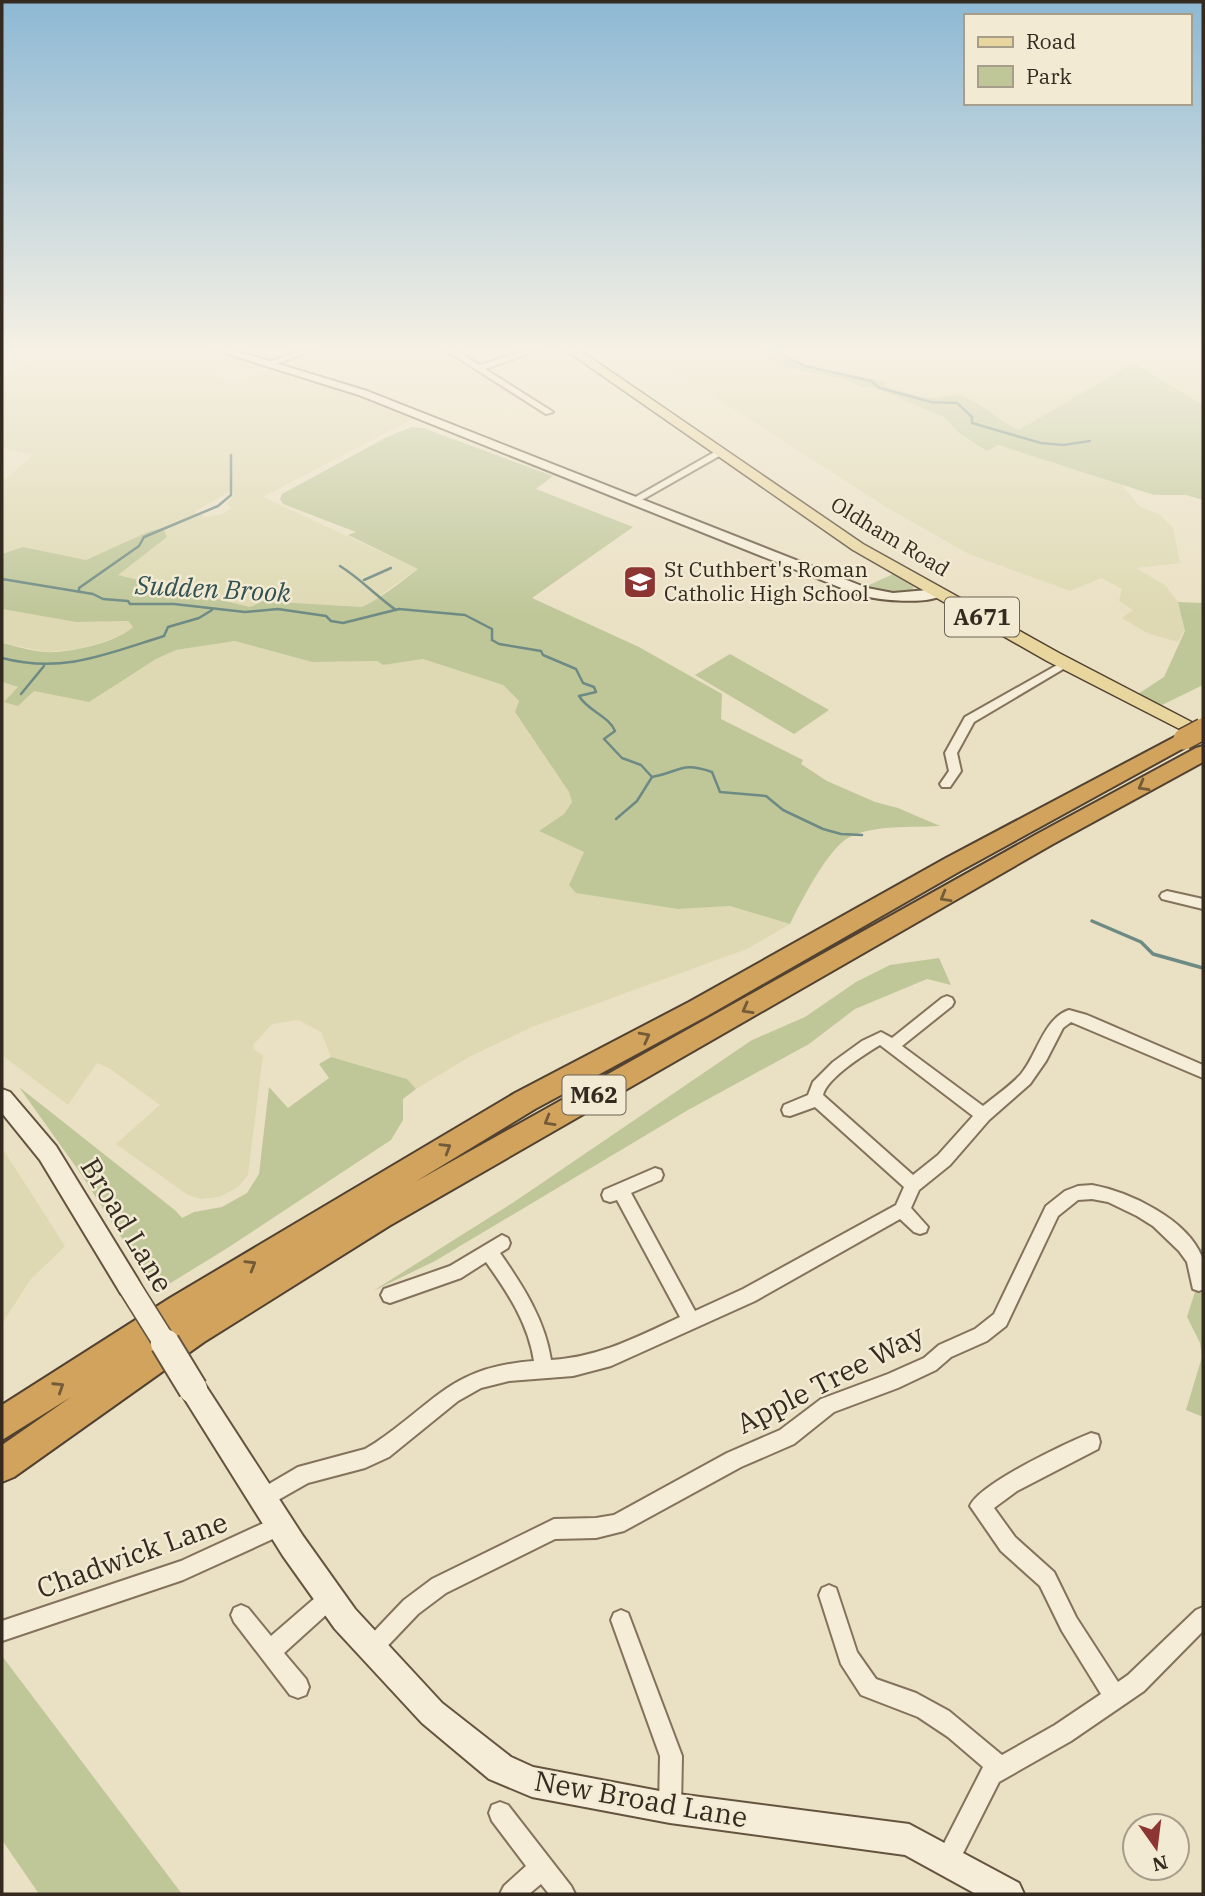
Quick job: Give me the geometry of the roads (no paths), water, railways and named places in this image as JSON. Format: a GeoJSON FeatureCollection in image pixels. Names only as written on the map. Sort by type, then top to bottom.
{"type":"FeatureCollection","features":[{"type":"Feature","properties":{"kind":"highway","name":"M62"},"geometry":{"type":"LineString","coordinates":[[2,1424],[181,1308],[525,1101],[698,1009],[943,870],[1198,739]]}},
{"type":"Feature","properties":{"kind":"highway","name":"M62"},"geometry":{"type":"LineString","coordinates":[[2,1465],[193,1332],[379,1217],[1045,839],[1198,739]]}},
{"type":"Feature","properties":{"kind":"main road","name":"Oldham Road"},"geometry":{"type":"LineString","coordinates":[[696,437],[858,547],[1198,739]]}},
{"type":"Feature","properties":{"kind":"street"},"geometry":{"type":"LineString","coordinates":[[479,437],[864,592],[893,597],[939,593]]}},
{"type":"Feature","properties":{"kind":"street"},"geometry":{"type":"LineString","coordinates":[[636,499],[718,453]]}},
{"type":"Feature","properties":{"kind":"street"},"geometry":{"type":"LineString","coordinates":[[946,784],[955,771],[951,753],[969,720],[1066,663]]}},
{"type":"Feature","properties":{"kind":"street"},"geometry":{"type":"LineString","coordinates":[[1175,896],[1203,904]]}},
{"type":"Feature","properties":{"kind":"street"},"geometry":{"type":"LineString","coordinates":[[893,1045],[947,1002]]}},
{"type":"Feature","properties":{"kind":"street"},"geometry":{"type":"LineString","coordinates":[[264,1498],[309,1472],[357,1461],[383,1450],[460,1388],[480,1380],[587,1366],[605,1360],[749,1295],[902,1210],[913,1185],[944,1160],[983,1115],[1025,1080],[1041,1057],[1058,1024],[1069,1016],[1082,1019],[1203,1072]]}},
{"type":"Feature","properties":{"kind":"street"},"geometry":{"type":"LineString","coordinates":[[790,1110],[815,1097],[818,1086],[872,1041],[881,1038],[983,1115]]}},
{"type":"Feature","properties":{"kind":"street"},"geometry":{"type":"LineString","coordinates":[[815,1097],[913,1185]]}},
{"type":"Feature","properties":{"kind":"street","name":"Broad Lane"},"geometry":{"type":"LineString","coordinates":[[2,1098],[48,1153],[192,1390]]}},
{"type":"Feature","properties":{"kind":"street"},"geometry":{"type":"LineString","coordinates":[[655,1175],[616,1193],[691,1320]]}},
{"type":"Feature","properties":{"kind":"street","name":"Apple Tree Way"},"geometry":{"type":"LineString","coordinates":[[371,1649],[411,1607],[439,1586],[554,1530],[617,1524],[734,1460],[787,1437],[828,1405],[848,1396],[874,1390],[917,1371],[945,1351],[981,1335],[1000,1320],[1052,1211],[1065,1198],[1081,1192],[1098,1192],[1146,1212],[1174,1232],[1184,1244],[1198,1268],[1196,1283]]}},
{"type":"Feature","properties":{"kind":"street"},"geometry":{"type":"LineString","coordinates":[[902,1210],[920,1227]]}},
{"type":"Feature","properties":{"kind":"street"},"geometry":{"type":"LineString","coordinates":[[390,1295],[454,1272],[495,1247],[539,1336],[544,1371]]}},
{"type":"Feature","properties":{"kind":"street","name":"New Broad Lane"},"geometry":{"type":"LineString","coordinates":[[192,1390],[264,1498],[279,1526],[330,1598],[371,1649],[432,1713],[500,1768],[532,1782],[670,1808],[909,1840],[1008,1894]]}},
{"type":"Feature","properties":{"kind":"street"},"geometry":{"type":"LineString","coordinates":[[1091,1442],[1010,1484],[980,1506],[1008,1544],[1047,1579],[1069,1624],[1115,1697]]}},
{"type":"Feature","properties":{"kind":"street","name":"Chadwick Lane"},"geometry":{"type":"LineString","coordinates":[[2,1631],[183,1570],[279,1526]]}},
{"type":"Feature","properties":{"kind":"street"},"geometry":{"type":"LineString","coordinates":[[829,1595],[848,1657],[869,1687],[904,1697],[938,1714],[968,1737],[1001,1769]]}},
{"type":"Feature","properties":{"kind":"street"},"geometry":{"type":"LineString","coordinates":[[270,1651],[330,1598]]}},
{"type":"Feature","properties":{"kind":"street"},"geometry":{"type":"LineString","coordinates":[[241,1615],[299,1687]]}},
{"type":"Feature","properties":{"kind":"street"},"geometry":{"type":"LineString","coordinates":[[947,1861],[991,1774],[1063,1733],[1136,1683],[1203,1617]]}},
{"type":"Feature","properties":{"kind":"street"},"geometry":{"type":"LineString","coordinates":[[621,1620],[671,1756],[670,1808]]}},
{"type":"Feature","properties":{"kind":"street"},"geometry":{"type":"LineString","coordinates":[[500,1814],[563,1894]]}},
{"type":"Feature","properties":{"kind":"street"},"geometry":{"type":"LineString","coordinates":[[512,1894],[542,1867]]}},
{"type":"Feature","properties":{"kind":"waterway"},"geometry":{"type":"LineString","coordinates":[[1022,437],[1063,445],[1090,441]]}},
{"type":"Feature","properties":{"kind":"waterway"},"geometry":{"type":"LineString","coordinates":[[79,591],[79,588],[139,546],[144,537],[218,506],[231,495],[231,455]]}},
{"type":"Feature","properties":{"kind":"waterway"},"geometry":{"type":"LineString","coordinates":[[340,566],[396,610]]}},
{"type":"Feature","properties":{"kind":"waterway"},"geometry":{"type":"LineString","coordinates":[[364,580],[391,568]]}},
{"type":"Feature","properties":{"kind":"waterway","name":"Sudden Brook"},"geometry":{"type":"LineString","coordinates":[[2,579],[93,594],[103,599],[128,601],[130,604],[174,604],[245,612],[278,609],[326,616],[331,621],[343,623],[396,610]]}},
{"type":"Feature","properties":{"kind":"waterway"},"geometry":{"type":"LineString","coordinates":[[2,658],[45,664],[84,660],[164,636],[168,627],[199,618],[212,610]]}},
{"type":"Feature","properties":{"kind":"waterway","name":"Sudden Brook"},"geometry":{"type":"LineString","coordinates":[[396,610],[465,615],[492,629],[492,640],[499,644],[541,651],[543,655],[576,669],[583,683],[594,687],[596,692],[579,696],[608,721],[615,731],[604,739],[622,758],[641,765],[652,777]]}},
{"type":"Feature","properties":{"kind":"waterway"},"geometry":{"type":"LineString","coordinates":[[21,694],[44,666]]}},
{"type":"Feature","properties":{"kind":"waterway","name":"Sudden Brook"},"geometry":{"type":"LineString","coordinates":[[652,777],[687,767],[712,772],[720,792],[766,796],[783,810],[823,829],[841,834],[862,835]]}},
{"type":"Feature","properties":{"kind":"waterway"},"geometry":{"type":"LineString","coordinates":[[616,819],[637,801],[652,777]]}},
{"type":"Feature","properties":{"kind":"waterway","name":"Sudden Brook"},"geometry":{"type":"LineString","coordinates":[[1092,921],[1141,942],[1153,954],[1203,968]]}},
{"type":"Feature","properties":{"kind":"place","name":"St Cuthbert's Roman Catholic High School"},"geometry":{"type":"Point","coordinates":[640,582]}}]}
